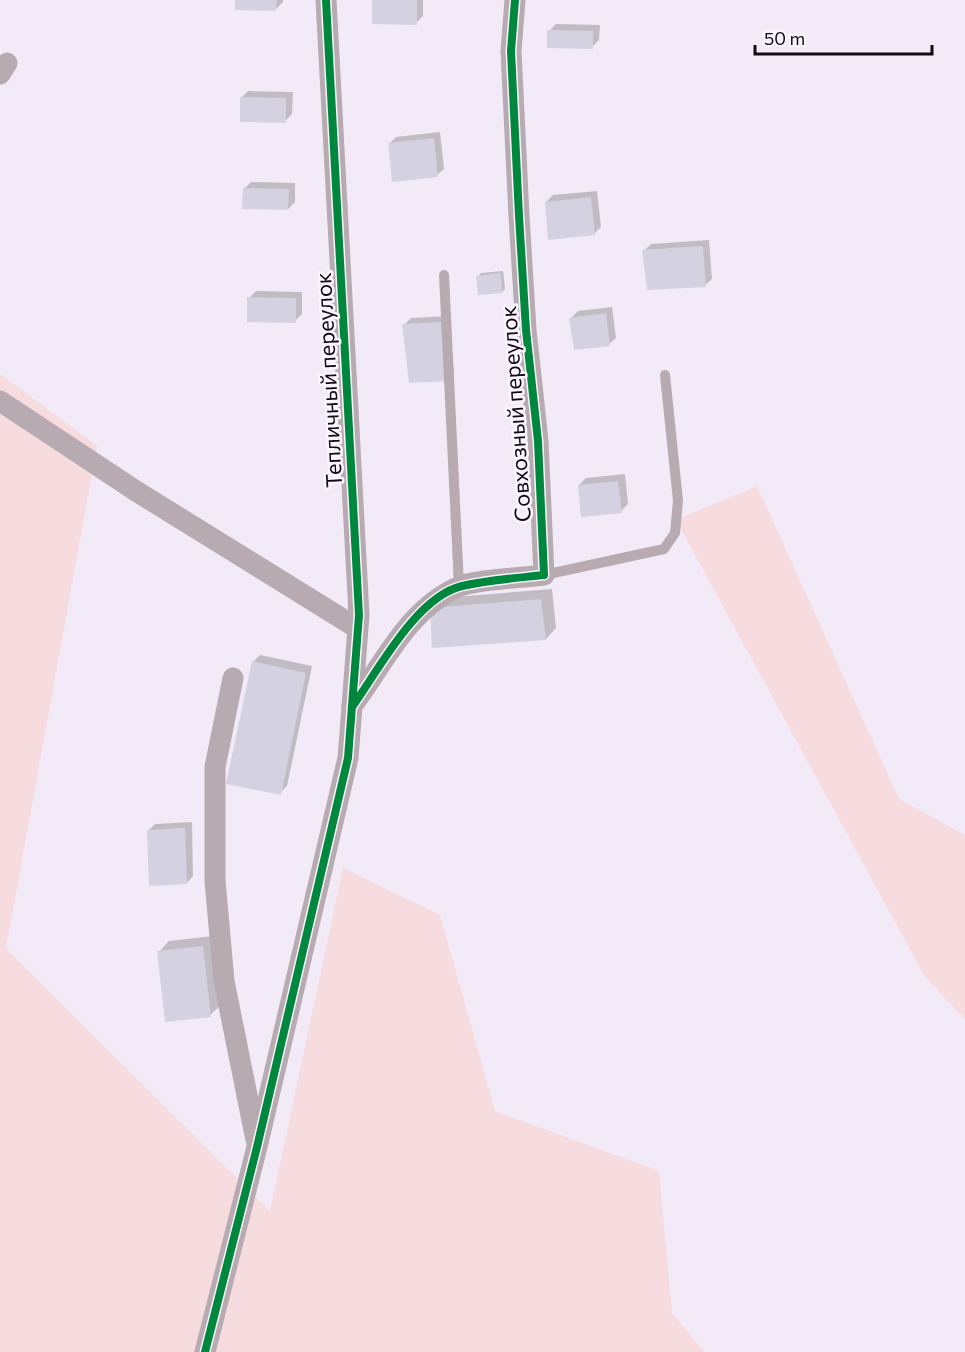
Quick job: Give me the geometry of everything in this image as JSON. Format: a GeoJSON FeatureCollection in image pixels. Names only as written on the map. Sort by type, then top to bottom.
{"type":"FeatureCollection","features":[{"type":"Feature","properties":{"kind":"street","name":"Тепличный переулок"},"geometry":{"type":"LineString","coordinates":[[205,1352],[257,1147],[348,758],[359,615],[326,0]]}},
{"type":"Feature","properties":{"kind":"street","name":"Совхозный переулок"},"geometry":{"type":"LineString","coordinates":[[515,0],[511,51],[519,216],[526,330],[538,441],[544,575]]}},
{"type":"Feature","properties":{"kind":"street"},"geometry":{"type":"LineString","coordinates":[[0,401],[136,491],[357,628]]}},
{"type":"Feature","properties":{"kind":"street"},"geometry":{"type":"LineString","coordinates":[[352,707],[393,645],[425,607],[459,586],[544,575]]}},
{"type":"Feature","properties":{"kind":"street"},"geometry":{"type":"LineString","coordinates":[[233,678],[215,767],[215,881],[224,981],[257,1147]]}},
{"type":"Feature","properties":{"kind":"lane"},"geometry":{"type":"LineString","coordinates":[[444,274],[459,586]]}},
{"type":"Feature","properties":{"kind":"lane"},"geometry":{"type":"LineString","coordinates":[[544,575],[664,549],[675,533],[678,501],[665,375]]}},
{"type":"Feature","properties":{"kind":"shaded area"},"geometry":{"type":"Polygon","coordinates":[[[0,374],[97,446],[6,948],[270,1211],[343,868],[440,915],[495,1111],[659,1171],[672,1313],[704,1352],[0,1352],[0,374]]]}},
{"type":"Feature","properties":{"kind":"shaded area"},"geometry":{"type":"Polygon","coordinates":[[[757,486],[899,799],[965,835],[965,1019],[925,977],[676,520],[757,486]]]}},
{"type":"Feature","properties":{"kind":"building"},"geometry":{"type":"Polygon","coordinates":[[[235,0],[277,0],[276,11],[235,10],[235,0]]]}},
{"type":"Feature","properties":{"kind":"building"},"geometry":{"type":"Polygon","coordinates":[[[372,0],[417,0],[417,25],[372,24],[372,0]]]}},
{"type":"Feature","properties":{"kind":"building"},"geometry":{"type":"Polygon","coordinates":[[[547,30],[593,31],[593,49],[547,48],[547,30]]]}},
{"type":"Feature","properties":{"kind":"building"},"geometry":{"type":"Polygon","coordinates":[[[240,97],[286,98],[286,123],[240,122],[240,97]]]}},
{"type":"Feature","properties":{"kind":"building"},"geometry":{"type":"Polygon","coordinates":[[[434,138],[438,177],[392,182],[388,143],[434,138]]]}},
{"type":"Feature","properties":{"kind":"building"},"geometry":{"type":"Polygon","coordinates":[[[243,188],[289,189],[288,210],[242,209],[243,188]]]}},
{"type":"Feature","properties":{"kind":"building"},"geometry":{"type":"Polygon","coordinates":[[[591,197],[595,235],[548,240],[545,202],[591,197]]]}},
{"type":"Feature","properties":{"kind":"building"},"geometry":{"type":"Polygon","coordinates":[[[703,246],[706,287],[647,290],[642,250],[703,246]]]}},
{"type":"Feature","properties":{"kind":"building"},"geometry":{"type":"Polygon","coordinates":[[[501,273],[502,293],[478,295],[476,276],[501,273]]]}},
{"type":"Feature","properties":{"kind":"building"},"geometry":{"type":"Polygon","coordinates":[[[247,297],[296,298],[296,323],[247,322],[247,297]]]}},
{"type":"Feature","properties":{"kind":"building"},"geometry":{"type":"Polygon","coordinates":[[[606,313],[610,346],[574,350],[569,318],[606,313]]]}},
{"type":"Feature","properties":{"kind":"building"},"geometry":{"type":"Polygon","coordinates":[[[441,322],[448,381],[409,383],[402,324],[441,322]]]}},
{"type":"Feature","properties":{"kind":"building"},"geometry":{"type":"Polygon","coordinates":[[[618,481],[622,513],[581,517],[578,485],[618,481]]]}},
{"type":"Feature","properties":{"kind":"building"},"geometry":{"type":"Polygon","coordinates":[[[541,599],[546,640],[432,648],[430,608],[541,599]]]}},
{"type":"Feature","properties":{"kind":"building"},"geometry":{"type":"Polygon","coordinates":[[[252,661],[306,673],[281,795],[226,784],[252,661]]]}},
{"type":"Feature","properties":{"kind":"building"},"geometry":{"type":"Polygon","coordinates":[[[185,828],[187,884],[149,886],[147,830],[185,828]]]}},
{"type":"Feature","properties":{"kind":"building"},"geometry":{"type":"Polygon","coordinates":[[[203,946],[211,1017],[165,1022],[157,951],[203,946]]]}},
{"type":"Feature","properties":{"kind":"cycle path"},"geometry":{"type":"LineString","coordinates":[[205,1352],[257,1147],[348,758],[359,615],[326,0]]}},
{"type":"Feature","properties":{"kind":"cycle path"},"geometry":{"type":"LineString","coordinates":[[352,707],[400,637],[429,604],[445,593],[462,586],[544,575],[538,441],[526,330],[519,216],[511,51],[515,0]]}}]}
